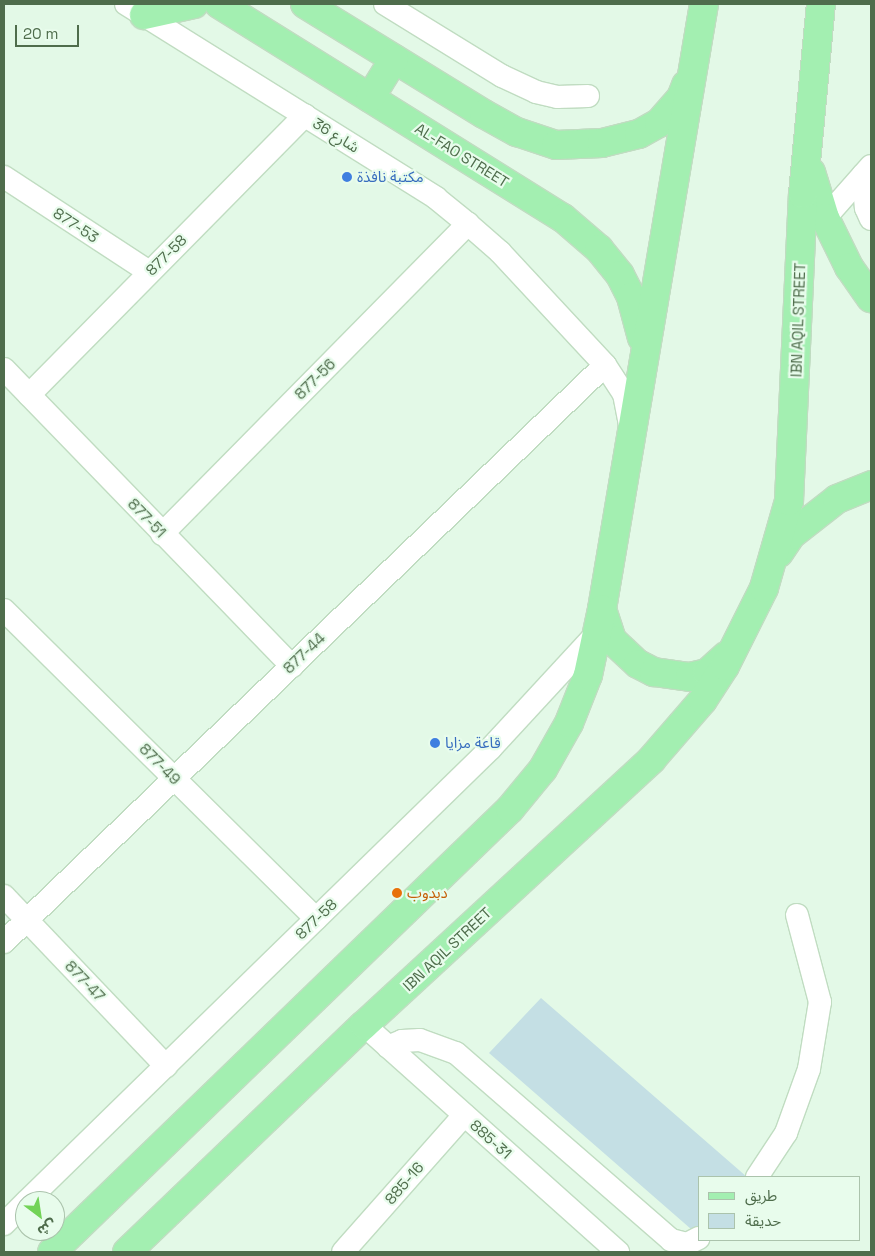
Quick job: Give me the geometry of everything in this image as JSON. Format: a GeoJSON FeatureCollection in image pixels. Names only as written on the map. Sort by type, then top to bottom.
{"type":"FeatureCollection","features":[{"type":"Feature","properties":{"kind":"main road"},"geometry":{"type":"LineString","coordinates":[[135,10],[194,4]]}},
{"type":"Feature","properties":{"kind":"main road","name":"AL-FAO STREET"},"geometry":{"type":"LineString","coordinates":[[219,4],[563,218],[599,249],[620,275],[631,296],[641,323],[644,359]]}},
{"type":"Feature","properties":{"kind":"main road"},"geometry":{"type":"LineString","coordinates":[[305,4],[517,132],[556,145],[602,143],[639,134],[660,123],[681,98],[695,57]]}},
{"type":"Feature","properties":{"kind":"main road","name":"IBN AQIL STREET"},"geometry":{"type":"LineString","coordinates":[[52,1252],[510,810],[543,769],[569,724],[588,674],[600,620],[704,4]]}},
{"type":"Feature","properties":{"kind":"main road","name":"IBN AQIL STREET"},"geometry":{"type":"LineString","coordinates":[[127,1252],[364,1025],[650,760],[703,700],[746,629],[772,564],[789,501],[793,462],[806,148],[821,4]]}},
{"type":"Feature","properties":{"kind":"main road"},"geometry":{"type":"LineString","coordinates":[[370,98],[394,59]]}},
{"type":"Feature","properties":{"kind":"main road"},"geometry":{"type":"LineString","coordinates":[[806,148],[825,218],[849,267],[871,298]]}},
{"type":"Feature","properties":{"kind":"main road"},"geometry":{"type":"LineString","coordinates":[[772,564],[791,535],[812,517],[837,499],[871,485]]}},
{"type":"Feature","properties":{"kind":"main road","name":"IBN AQIL STREET"},"geometry":{"type":"LineString","coordinates":[[600,620],[612,640],[638,664],[672,676],[690,677],[707,673],[721,662],[746,629]]}},
{"type":"Feature","properties":{"kind":"street"},"geometry":{"type":"LineString","coordinates":[[386,4],[502,76],[536,92],[557,97],[588,96]]}},
{"type":"Feature","properties":{"kind":"street","name":"شارع 36"},"geometry":{"type":"LineString","coordinates":[[135,10],[436,198],[468,224],[500,252],[608,370],[624,394],[631,433]]}},
{"type":"Feature","properties":{"kind":"street","name":"877-58"},"geometry":{"type":"LineString","coordinates":[[29,395],[305,115]]}},
{"type":"Feature","properties":{"kind":"street"},"geometry":{"type":"LineString","coordinates":[[825,218],[867,170]]}},
{"type":"Feature","properties":{"kind":"street"},"geometry":{"type":"LineString","coordinates":[[867,170],[866,208],[871,219]]}},
{"type":"Feature","properties":{"kind":"street","name":"877-53"},"geometry":{"type":"LineString","coordinates":[[4,177],[149,272]]}},
{"type":"Feature","properties":{"kind":"street","name":"877-56"},"geometry":{"type":"LineString","coordinates":[[162,534],[468,224]]}},
{"type":"Feature","properties":{"kind":"street"},"geometry":{"type":"LineString","coordinates":[[608,370],[622,381],[628,380],[638,372],[644,359]]}},
{"type":"Feature","properties":{"kind":"street","name":"877-51"},"geometry":{"type":"LineString","coordinates":[[4,369],[292,666]]}},
{"type":"Feature","properties":{"kind":"street","name":"877-44"},"geometry":{"type":"LineString","coordinates":[[4,942],[292,666],[608,370]]}},
{"type":"Feature","properties":{"kind":"street","name":"877-49"},"geometry":{"type":"LineString","coordinates":[[4,610],[316,919]]}},
{"type":"Feature","properties":{"kind":"street","name":"877-58"},"geometry":{"type":"LineString","coordinates":[[37,1191],[497,742],[600,620]]}},
{"type":"Feature","properties":{"kind":"street","name":"877-47"},"geometry":{"type":"LineString","coordinates":[[4,896],[166,1066]]}},
{"type":"Feature","properties":{"kind":"street"},"geometry":{"type":"LineString","coordinates":[[757,1176],[786,1133],[809,1069],[820,1002],[798,915]]}},
{"type":"Feature","properties":{"kind":"street","name":"885-31"},"geometry":{"type":"LineString","coordinates":[[364,1025],[618,1252]]}},
{"type":"Feature","properties":{"kind":"street"},"geometry":{"type":"LineString","coordinates":[[388,1047],[402,1041],[420,1040],[456,1053],[671,1240],[687,1244],[698,1238]]}},
{"type":"Feature","properties":{"kind":"street","name":"885-16"},"geometry":{"type":"LineString","coordinates":[[343,1252],[464,1115]]}},
{"type":"Feature","properties":{"kind":"street","name":"877-58"},"geometry":{"type":"LineString","coordinates":[[4,1224],[15,1213]]}},
{"type":"Feature","properties":{"kind":"green space"},"geometry":{"type":"Polygon","coordinates":[[[541,998],[746,1176],[698,1176],[698,1235],[489,1053],[541,998]]]}},
{"type":"Feature","properties":{"kind":"place","name":"مكتبة نافذة"},"geometry":{"type":"Point","coordinates":[347,177]}},
{"type":"Feature","properties":{"kind":"place","name":"قاعة مزايا"},"geometry":{"type":"Point","coordinates":[435,743]}},
{"type":"Feature","properties":{"kind":"place","name":"دبدوب"},"geometry":{"type":"Point","coordinates":[397,893]}}]}
